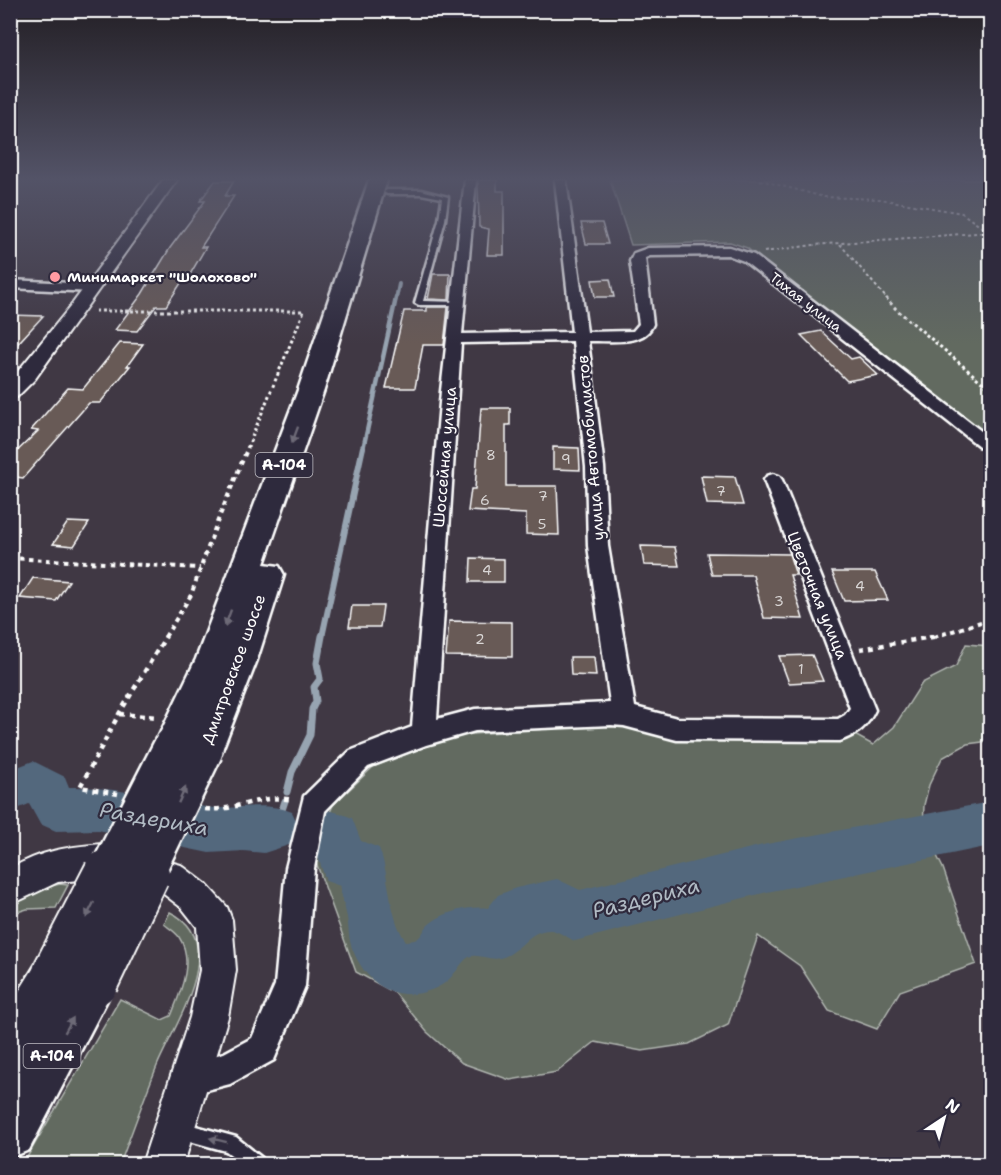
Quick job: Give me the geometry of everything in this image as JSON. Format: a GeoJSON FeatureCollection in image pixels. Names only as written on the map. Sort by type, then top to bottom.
{"type":"FeatureCollection","features":[{"type":"Feature","properties":{"kind":"highway","name":"Дмитровское шоссе"},"geometry":{"type":"LineString","coordinates":[[10,1131],[179,738],[239,660],[312,445],[371,235]]}},
{"type":"Feature","properties":{"kind":"highway","name":"Дмитровское шоссе"},"geometry":{"type":"LineString","coordinates":[[10,1054],[76,977]]}},
{"type":"Feature","properties":{"kind":"street"},"geometry":{"type":"LineString","coordinates":[[10,393],[28,375],[130,235]]}},
{"type":"Feature","properties":{"kind":"street","name":"Шоссейная улица"},"geometry":{"type":"LineString","coordinates":[[424,734],[444,448],[464,235]]}},
{"type":"Feature","properties":{"kind":"street","name":"улица Автомобилистов"},"geometry":{"type":"LineString","coordinates":[[568,235],[595,467],[598,546],[624,715]]}},
{"type":"Feature","properties":{"kind":"street","name":"Тихая улица"},"geometry":{"type":"LineString","coordinates":[[455,339],[636,335],[643,331],[646,324],[637,261],[639,256],[648,252],[729,251],[749,258],[990,446]]}},
{"type":"Feature","properties":{"kind":"street"},"geometry":{"type":"LineString","coordinates":[[10,284],[92,288]]}},
{"type":"Feature","properties":{"kind":"street","name":"Цветочная улица"},"geometry":{"type":"LineString","coordinates":[[624,715],[677,729],[840,730],[854,723],[863,710],[773,480]]}},
{"type":"Feature","properties":{"kind":"street"},"geometry":{"type":"LineString","coordinates":[[191,1078],[230,1068],[263,1049],[290,986],[300,868],[313,805],[359,759],[424,734],[475,720],[624,715]]}},
{"type":"Feature","properties":{"kind":"street"},"geometry":{"type":"LineString","coordinates":[[10,888],[41,870],[58,865],[102,861],[170,877],[194,896],[214,920],[218,970],[209,1017],[168,1147]]}},
{"type":"Feature","properties":{"kind":"lane"},"geometry":{"type":"LineString","coordinates":[[438,235],[419,303],[457,304]]}},
{"type":"Feature","properties":{"kind":"lane"},"geometry":{"type":"LineString","coordinates":[[168,1147],[230,1143],[256,1164]]}},
{"type":"Feature","properties":{"kind":"path"},"geometry":{"type":"LineString","coordinates":[[749,258],[764,252],[954,235]]}},
{"type":"Feature","properties":{"kind":"path"},"geometry":{"type":"LineString","coordinates":[[839,244],[896,309],[990,388]]}},
{"type":"Feature","properties":{"kind":"path"},"geometry":{"type":"LineString","coordinates":[[76,311],[304,311],[191,594],[119,714],[80,787],[126,795]]}},
{"type":"Feature","properties":{"kind":"path"},"geometry":{"type":"LineString","coordinates":[[10,558],[200,568]]}},
{"type":"Feature","properties":{"kind":"path"},"geometry":{"type":"LineString","coordinates":[[842,652],[928,639],[990,619]]}},
{"type":"Feature","properties":{"kind":"path"},"geometry":{"type":"LineString","coordinates":[[119,714],[179,738]]}},
{"type":"Feature","properties":{"kind":"path"},"geometry":{"type":"LineString","coordinates":[[196,808],[219,812],[278,796],[295,801],[311,814]]}},
{"type":"Feature","properties":{"kind":"shaded area"},"geometry":{"type":"Polygon","coordinates":[[[628,235],[990,235],[990,442],[747,248],[730,242],[631,245],[628,235]]]}},
{"type":"Feature","properties":{"kind":"shaded area"},"geometry":{"type":"Polygon","coordinates":[[[966,644],[990,646],[990,741],[967,744],[942,758],[929,785],[924,805],[923,828],[943,868],[976,964],[900,991],[877,1029],[829,1011],[800,966],[758,936],[728,1025],[689,1044],[642,1051],[595,1042],[557,1072],[510,1080],[462,1063],[427,1032],[395,993],[356,972],[313,854],[333,805],[373,767],[456,735],[607,725],[702,736],[853,734],[873,745],[894,727],[922,683],[956,666],[966,644]]]}},
{"type":"Feature","properties":{"kind":"shaded area"},"geometry":{"type":"Polygon","coordinates":[[[60,884],[68,885],[56,908],[27,909],[11,914],[10,902],[29,891],[60,884]]]}},
{"type":"Feature","properties":{"kind":"shaded area"},"geometry":{"type":"Polygon","coordinates":[[[170,912],[188,926],[197,943],[198,963],[185,1007],[157,1066],[120,1164],[23,1164],[120,999],[162,1020],[171,1016],[182,987],[186,956],[179,937],[164,924],[170,912]]]}},
{"type":"Feature","properties":{"kind":"building"},"geometry":{"type":"Polygon","coordinates":[[[180,235],[209,235],[201,247],[206,247],[185,283],[181,283],[166,306],[156,306],[137,331],[115,330],[142,294],[180,235]]]}},
{"type":"Feature","properties":{"kind":"building"},"geometry":{"type":"Polygon","coordinates":[[[489,235],[504,235],[504,255],[487,255],[489,235]]]}},
{"type":"Feature","properties":{"kind":"building"},"geometry":{"type":"Polygon","coordinates":[[[584,235],[605,235],[608,244],[586,244],[584,235]]]}},
{"type":"Feature","properties":{"kind":"building"},"geometry":{"type":"Polygon","coordinates":[[[433,274],[450,274],[449,300],[428,299],[433,274]]]}},
{"type":"Feature","properties":{"kind":"building"},"geometry":{"type":"Polygon","coordinates":[[[610,279],[614,297],[595,297],[592,280],[610,279]]]}},
{"type":"Feature","properties":{"kind":"building"},"geometry":{"type":"Polygon","coordinates":[[[427,307],[448,307],[444,345],[423,345],[415,388],[386,388],[404,311],[427,311],[427,307]]]}},
{"type":"Feature","properties":{"kind":"building"},"geometry":{"type":"Polygon","coordinates":[[[10,315],[43,316],[10,352],[10,315]]]}},
{"type":"Feature","properties":{"kind":"building"},"geometry":{"type":"Polygon","coordinates":[[[821,331],[851,359],[859,357],[878,375],[847,381],[801,335],[821,331]]]}},
{"type":"Feature","properties":{"kind":"building"},"geometry":{"type":"Polygon","coordinates":[[[120,343],[143,344],[127,366],[130,366],[100,403],[89,403],[23,478],[10,476],[10,458],[38,431],[31,430],[68,388],[83,389],[120,343]]]}},
{"type":"Feature","properties":{"kind":"building"},"geometry":{"type":"Polygon","coordinates":[[[481,408],[510,408],[510,425],[506,425],[506,486],[557,486],[559,535],[526,534],[526,514],[468,511],[471,489],[475,489],[481,408]]]}},
{"type":"Feature","properties":{"kind":"building"},"geometry":{"type":"Polygon","coordinates":[[[553,447],[579,448],[580,470],[553,469],[553,447]]]}},
{"type":"Feature","properties":{"kind":"building"},"geometry":{"type":"Polygon","coordinates":[[[701,476],[735,477],[743,505],[707,504],[701,476]]]}},
{"type":"Feature","properties":{"kind":"building"},"geometry":{"type":"Polygon","coordinates":[[[68,522],[89,523],[74,546],[53,544],[68,522]]]}},
{"type":"Feature","properties":{"kind":"building"},"geometry":{"type":"Polygon","coordinates":[[[641,546],[675,547],[679,566],[644,565],[641,546]]]}},
{"type":"Feature","properties":{"kind":"building"},"geometry":{"type":"Polygon","coordinates":[[[707,553],[789,554],[796,575],[790,575],[803,619],[764,618],[753,575],[712,575],[707,553]]]}},
{"type":"Feature","properties":{"kind":"building"},"geometry":{"type":"Polygon","coordinates":[[[471,558],[504,559],[504,582],[470,582],[471,558]]]}},
{"type":"Feature","properties":{"kind":"building"},"geometry":{"type":"Polygon","coordinates":[[[832,572],[875,572],[888,600],[844,601],[832,572]]]}},
{"type":"Feature","properties":{"kind":"building"},"geometry":{"type":"Polygon","coordinates":[[[33,578],[69,581],[56,601],[20,598],[33,578]]]}},
{"type":"Feature","properties":{"kind":"building"},"geometry":{"type":"Polygon","coordinates":[[[352,606],[383,606],[380,627],[349,627],[352,606]]]}},
{"type":"Feature","properties":{"kind":"building"},"geometry":{"type":"Polygon","coordinates":[[[449,621],[512,622],[512,657],[446,656],[449,621]]]}},
{"type":"Feature","properties":{"kind":"building"},"geometry":{"type":"Polygon","coordinates":[[[812,655],[823,681],[789,683],[779,656],[812,655]]]}},
{"type":"Feature","properties":{"kind":"building"},"geometry":{"type":"Polygon","coordinates":[[[570,657],[594,657],[596,676],[571,675],[570,657]]]}},
{"type":"Feature","properties":{"kind":"waterway"},"geometry":{"type":"LineString","coordinates":[[396,299],[399,284]]}},
{"type":"Feature","properties":{"kind":"waterway"},"geometry":{"type":"LineString","coordinates":[[363,449],[396,298]]}},
{"type":"Feature","properties":{"kind":"waterway"},"geometry":{"type":"LineString","coordinates":[[322,637],[363,447]]}},
{"type":"Feature","properties":{"kind":"waterway"},"geometry":{"type":"LineString","coordinates":[[287,792],[292,772],[310,735],[312,709],[316,701],[314,687],[320,679],[317,663],[322,636]]}},
{"type":"Feature","properties":{"kind":"waterway","name":"Раздериха"},"geometry":{"type":"LineString","coordinates":[[10,791],[33,782],[49,792],[56,809],[98,808],[209,830],[276,828]]}},
{"type":"Feature","properties":{"kind":"waterway"},"geometry":{"type":"LineString","coordinates":[[276,828],[285,801]]}},
{"type":"Feature","properties":{"kind":"waterway","name":"Раздериха"},"geometry":{"type":"LineString","coordinates":[[316,831],[336,834],[343,864],[362,865],[365,895],[371,913],[376,943],[394,967],[424,967],[438,956],[449,940],[471,931],[498,934],[516,913],[557,904],[575,916],[767,868],[990,824]]}},
{"type":"Feature","properties":{"kind":"place","name":"Минимаркет \"Шолохово\""},"geometry":{"type":"Point","coordinates":[55,277]}}]}
